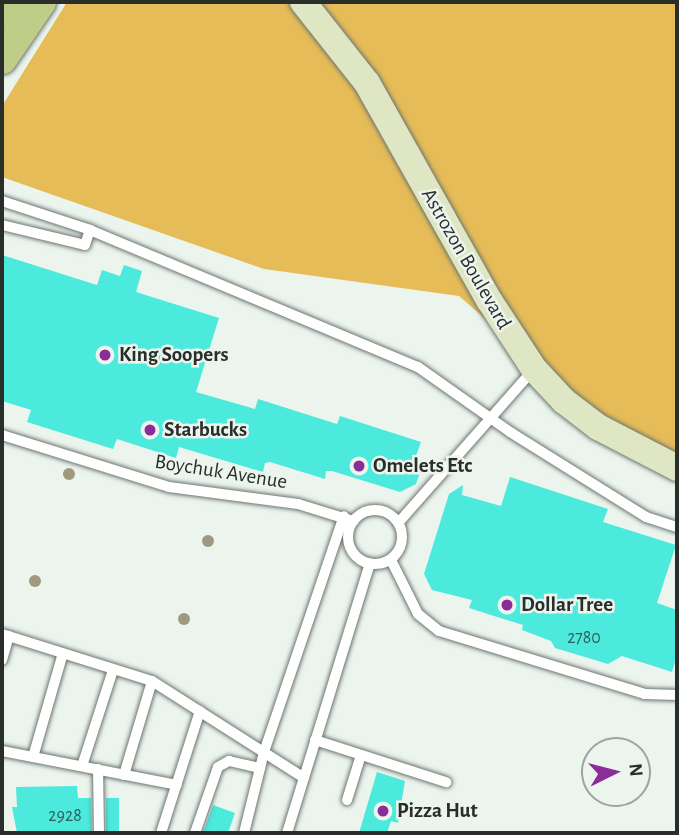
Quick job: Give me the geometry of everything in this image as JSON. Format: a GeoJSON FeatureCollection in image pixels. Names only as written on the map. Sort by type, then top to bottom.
{"type":"FeatureCollection","features":[{"type":"Feature","properties":{"kind":"main road"},"geometry":{"type":"LineString","coordinates":[[2,14],[10,2]]}},
{"type":"Feature","properties":{"kind":"main road"},"geometry":{"type":"LineString","coordinates":[[2,59],[41,2]]}},
{"type":"Feature","properties":{"kind":"main road","name":"Astrozon Boulevard"},"geometry":{"type":"LineString","coordinates":[[303,2],[367,83],[489,300],[534,369],[564,401],[598,427],[677,468]]}},
{"type":"Feature","properties":{"kind":"lane"},"geometry":{"type":"LineString","coordinates":[[2,201],[90,230],[418,367],[492,416],[510,432],[646,517],[677,527]]}},
{"type":"Feature","properties":{"kind":"lane"},"geometry":{"type":"LineString","coordinates":[[2,225],[85,245],[90,230]]}},
{"type":"Feature","properties":{"kind":"lane"},"geometry":{"type":"LineString","coordinates":[[349,519],[349,544],[354,554],[370,564],[391,560],[402,545],[399,522],[534,369]]}},
{"type":"Feature","properties":{"kind":"lane","name":"Boychuk Avenue"},"geometry":{"type":"LineString","coordinates":[[2,435],[169,487],[298,504],[349,519]]}},
{"type":"Feature","properties":{"kind":"lane"},"geometry":{"type":"LineString","coordinates":[[244,833],[264,752],[349,519],[369,510],[381,510],[399,522]]}},
{"type":"Feature","properties":{"kind":"lane"},"geometry":{"type":"LineString","coordinates":[[391,560],[418,614],[439,631],[645,694],[677,695]]}},
{"type":"Feature","properties":{"kind":"lane"},"geometry":{"type":"LineString","coordinates":[[287,833],[370,564]]}},
{"type":"Feature","properties":{"kind":"lane"},"geometry":{"type":"LineString","coordinates":[[2,660],[5,635],[152,681],[304,778]]}},
{"type":"Feature","properties":{"kind":"lane"},"geometry":{"type":"LineString","coordinates":[[33,757],[63,653]]}},
{"type":"Feature","properties":{"kind":"lane"},"geometry":{"type":"LineString","coordinates":[[82,766],[113,670]]}},
{"type":"Feature","properties":{"kind":"lane"},"geometry":{"type":"LineString","coordinates":[[124,775],[152,681]]}},
{"type":"Feature","properties":{"kind":"lane"},"geometry":{"type":"LineString","coordinates":[[161,833],[200,711]]}},
{"type":"Feature","properties":{"kind":"lane"},"geometry":{"type":"LineString","coordinates":[[315,740],[446,782]]}},
{"type":"Feature","properties":{"kind":"lane"},"geometry":{"type":"LineString","coordinates":[[2,751],[177,785]]}},
{"type":"Feature","properties":{"kind":"lane"},"geometry":{"type":"LineString","coordinates":[[347,800],[361,755]]}},
{"type":"Feature","properties":{"kind":"lane"},"geometry":{"type":"LineString","coordinates":[[195,833],[218,767],[229,761],[260,768]]}},
{"type":"Feature","properties":{"kind":"lane"},"geometry":{"type":"LineString","coordinates":[[98,769],[99,833]]}},
{"type":"Feature","properties":{"kind":"shaded area"},"geometry":{"type":"Polygon","coordinates":[[[67,2],[677,2],[677,465],[633,448],[459,296],[264,269],[2,177],[2,106],[67,2]]]}},
{"type":"Feature","properties":{"kind":"building","name":"King Soopers"},"geometry":{"type":"Polygon","coordinates":[[[2,255],[97,285],[102,270],[120,276],[124,265],[142,271],[136,292],[219,318],[196,392],[255,409],[258,399],[337,424],[340,416],[421,442],[416,456],[422,466],[416,484],[400,492],[332,471],[326,471],[325,479],[270,462],[265,463],[263,472],[179,447],[176,458],[117,439],[113,449],[27,422],[31,410],[2,401],[2,255]]]}},
{"type":"Feature","properties":{"kind":"building"},"geometry":{"type":"Polygon","coordinates":[[[510,477],[608,509],[603,522],[676,545],[657,603],[677,610],[677,655],[672,672],[622,656],[608,664],[555,648],[551,641],[522,630],[523,625],[469,608],[472,600],[432,590],[424,574],[449,494],[463,485],[462,495],[501,506],[510,477]]]}},
{"type":"Feature","properties":{"kind":"building","name":"Pizza Hut"},"geometry":{"type":"Polygon","coordinates":[[[377,772],[405,781],[398,823],[391,821],[387,833],[359,833],[377,772]]]}},
{"type":"Feature","properties":{"kind":"building"},"geometry":{"type":"Polygon","coordinates":[[[77,786],[78,798],[91,798],[92,833],[17,833],[12,807],[17,807],[16,787],[77,786]]]}},
{"type":"Feature","properties":{"kind":"building"},"geometry":{"type":"Polygon","coordinates":[[[106,798],[119,798],[119,833],[106,833],[106,798]]]}},
{"type":"Feature","properties":{"kind":"building"},"geometry":{"type":"Polygon","coordinates":[[[213,805],[235,813],[228,833],[203,833],[213,805]]]}},
{"type":"Feature","properties":{"kind":"place","name":"King Soopers"},"geometry":{"type":"Point","coordinates":[105,355]}},
{"type":"Feature","properties":{"kind":"place","name":"Starbucks"},"geometry":{"type":"Point","coordinates":[150,430]}},
{"type":"Feature","properties":{"kind":"place","name":"Omelets Etc"},"geometry":{"type":"Point","coordinates":[359,466]}},
{"type":"Feature","properties":{"kind":"place","name":"Dollar Tree"},"geometry":{"type":"Point","coordinates":[507,605]}},
{"type":"Feature","properties":{"kind":"place","name":"Pizza Hut"},"geometry":{"type":"Point","coordinates":[383,811]}}]}
